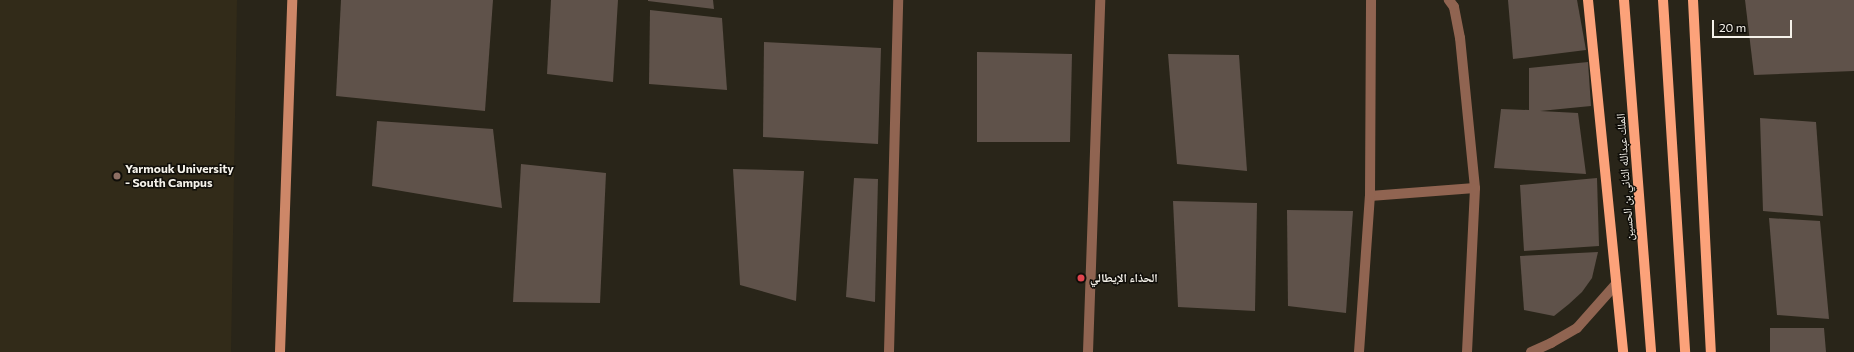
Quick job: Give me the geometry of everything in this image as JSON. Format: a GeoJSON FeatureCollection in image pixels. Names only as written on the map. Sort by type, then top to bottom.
{"type":"FeatureCollection","features":[{"type":"Feature","properties":{"kind":"main road"},"geometry":{"type":"LineString","coordinates":[[1588,0],[1622,352]]}},
{"type":"Feature","properties":{"kind":"main road","name":"الملك عبدالله الثاني بن الحسين"},"geometry":{"type":"LineString","coordinates":[[1624,0],[1651,352]]}},
{"type":"Feature","properties":{"kind":"main road"},"geometry":{"type":"LineString","coordinates":[[1663,0],[1685,352]]}},
{"type":"Feature","properties":{"kind":"main road"},"geometry":{"type":"LineString","coordinates":[[1693,0],[1711,352]]}},
{"type":"Feature","properties":{"kind":"street"},"geometry":{"type":"LineString","coordinates":[[280,352],[292,0]]}},
{"type":"Feature","properties":{"kind":"street"},"geometry":{"type":"LineString","coordinates":[[889,352],[898,0]]}},
{"type":"Feature","properties":{"kind":"street"},"geometry":{"type":"LineString","coordinates":[[1088,352],[1100,0]]}},
{"type":"Feature","properties":{"kind":"street"},"geometry":{"type":"LineString","coordinates":[[1359,352],[1370,196],[1371,0]]}},
{"type":"Feature","properties":{"kind":"street"},"geometry":{"type":"LineString","coordinates":[[1450,0],[1454,7],[1460,38],[1475,188],[1467,352]]}},
{"type":"Feature","properties":{"kind":"street"},"geometry":{"type":"LineString","coordinates":[[1370,196],[1475,188]]}},
{"type":"Feature","properties":{"kind":"street"},"geometry":{"type":"LineString","coordinates":[[1530,352],[1551,344],[1577,328],[1616,284]]}},
{"type":"Feature","properties":{"kind":"shaded area","name":"Yarmouk University - South Campus"},"geometry":{"type":"Polygon","coordinates":[[[0,0],[237,0],[231,352],[0,352],[0,0]]]}},
{"type":"Feature","properties":{"kind":"building"},"geometry":{"type":"Polygon","coordinates":[[[341,0],[493,0],[485,111],[336,96],[341,0]]]}},
{"type":"Feature","properties":{"kind":"building"},"geometry":{"type":"Polygon","coordinates":[[[551,0],[618,0],[613,82],[547,74],[551,0]]]}},
{"type":"Feature","properties":{"kind":"building"},"geometry":{"type":"Polygon","coordinates":[[[713,0],[714,9],[648,1],[713,0]]]}},
{"type":"Feature","properties":{"kind":"building"},"geometry":{"type":"Polygon","coordinates":[[[1508,0],[1577,0],[1586,50],[1513,59],[1508,0]]]}},
{"type":"Feature","properties":{"kind":"building"},"geometry":{"type":"Polygon","coordinates":[[[1745,0],[1854,0],[1854,71],[1754,75],[1745,0]]]}},
{"type":"Feature","properties":{"kind":"building"},"geometry":{"type":"Polygon","coordinates":[[[650,10],[722,18],[727,90],[649,84],[650,10]]]}},
{"type":"Feature","properties":{"kind":"building"},"geometry":{"type":"Polygon","coordinates":[[[764,42],[881,48],[878,144],[763,137],[764,42]]]}},
{"type":"Feature","properties":{"kind":"building"},"geometry":{"type":"Polygon","coordinates":[[[977,52],[1072,54],[1070,142],[977,142],[977,52]]]}},
{"type":"Feature","properties":{"kind":"building"},"geometry":{"type":"Polygon","coordinates":[[[1168,54],[1239,55],[1247,171],[1177,164],[1168,54]]]}},
{"type":"Feature","properties":{"kind":"building"},"geometry":{"type":"Polygon","coordinates":[[[1588,62],[1591,106],[1540,111],[1578,113],[1586,174],[1494,168],[1501,109],[1529,110],[1529,68],[1588,62]]]}},
{"type":"Feature","properties":{"kind":"building"},"geometry":{"type":"Polygon","coordinates":[[[1760,118],[1816,122],[1823,216],[1763,211],[1760,118]]]}},
{"type":"Feature","properties":{"kind":"building"},"geometry":{"type":"Polygon","coordinates":[[[377,121],[493,129],[502,208],[372,186],[377,121]]]}},
{"type":"Feature","properties":{"kind":"building"},"geometry":{"type":"Polygon","coordinates":[[[521,164],[606,173],[600,303],[513,302],[521,164]]]}},
{"type":"Feature","properties":{"kind":"building"},"geometry":{"type":"Polygon","coordinates":[[[733,169],[804,171],[796,301],[740,285],[733,169]]]}},
{"type":"Feature","properties":{"kind":"building"},"geometry":{"type":"Polygon","coordinates":[[[854,178],[878,179],[875,302],[846,297],[854,178]]]}},
{"type":"Feature","properties":{"kind":"building"},"geometry":{"type":"Polygon","coordinates":[[[1597,178],[1599,246],[1524,251],[1520,185],[1597,178]]]}},
{"type":"Feature","properties":{"kind":"building"},"geometry":{"type":"Polygon","coordinates":[[[1173,201],[1257,203],[1255,311],[1178,307],[1173,201]]]}},
{"type":"Feature","properties":{"kind":"building"},"geometry":{"type":"Polygon","coordinates":[[[1287,210],[1353,211],[1346,313],[1288,306],[1287,210]]]}},
{"type":"Feature","properties":{"kind":"building"},"geometry":{"type":"Polygon","coordinates":[[[1769,218],[1820,221],[1829,319],[1777,315],[1769,218]]]}},
{"type":"Feature","properties":{"kind":"building"},"geometry":{"type":"Polygon","coordinates":[[[1598,252],[1592,278],[1582,292],[1554,316],[1524,310],[1520,256],[1598,252]]]}},
{"type":"Feature","properties":{"kind":"building"},"geometry":{"type":"Polygon","coordinates":[[[1770,328],[1824,328],[1826,352],[1770,352],[1770,328]]]}},
{"type":"Feature","properties":{"kind":"place","name":"Yarmouk University - South Campus"},"geometry":{"type":"Point","coordinates":[117,176]}},
{"type":"Feature","properties":{"kind":"place","name":"الحذاء الإيطالي"},"geometry":{"type":"Point","coordinates":[1081,278]}}]}
